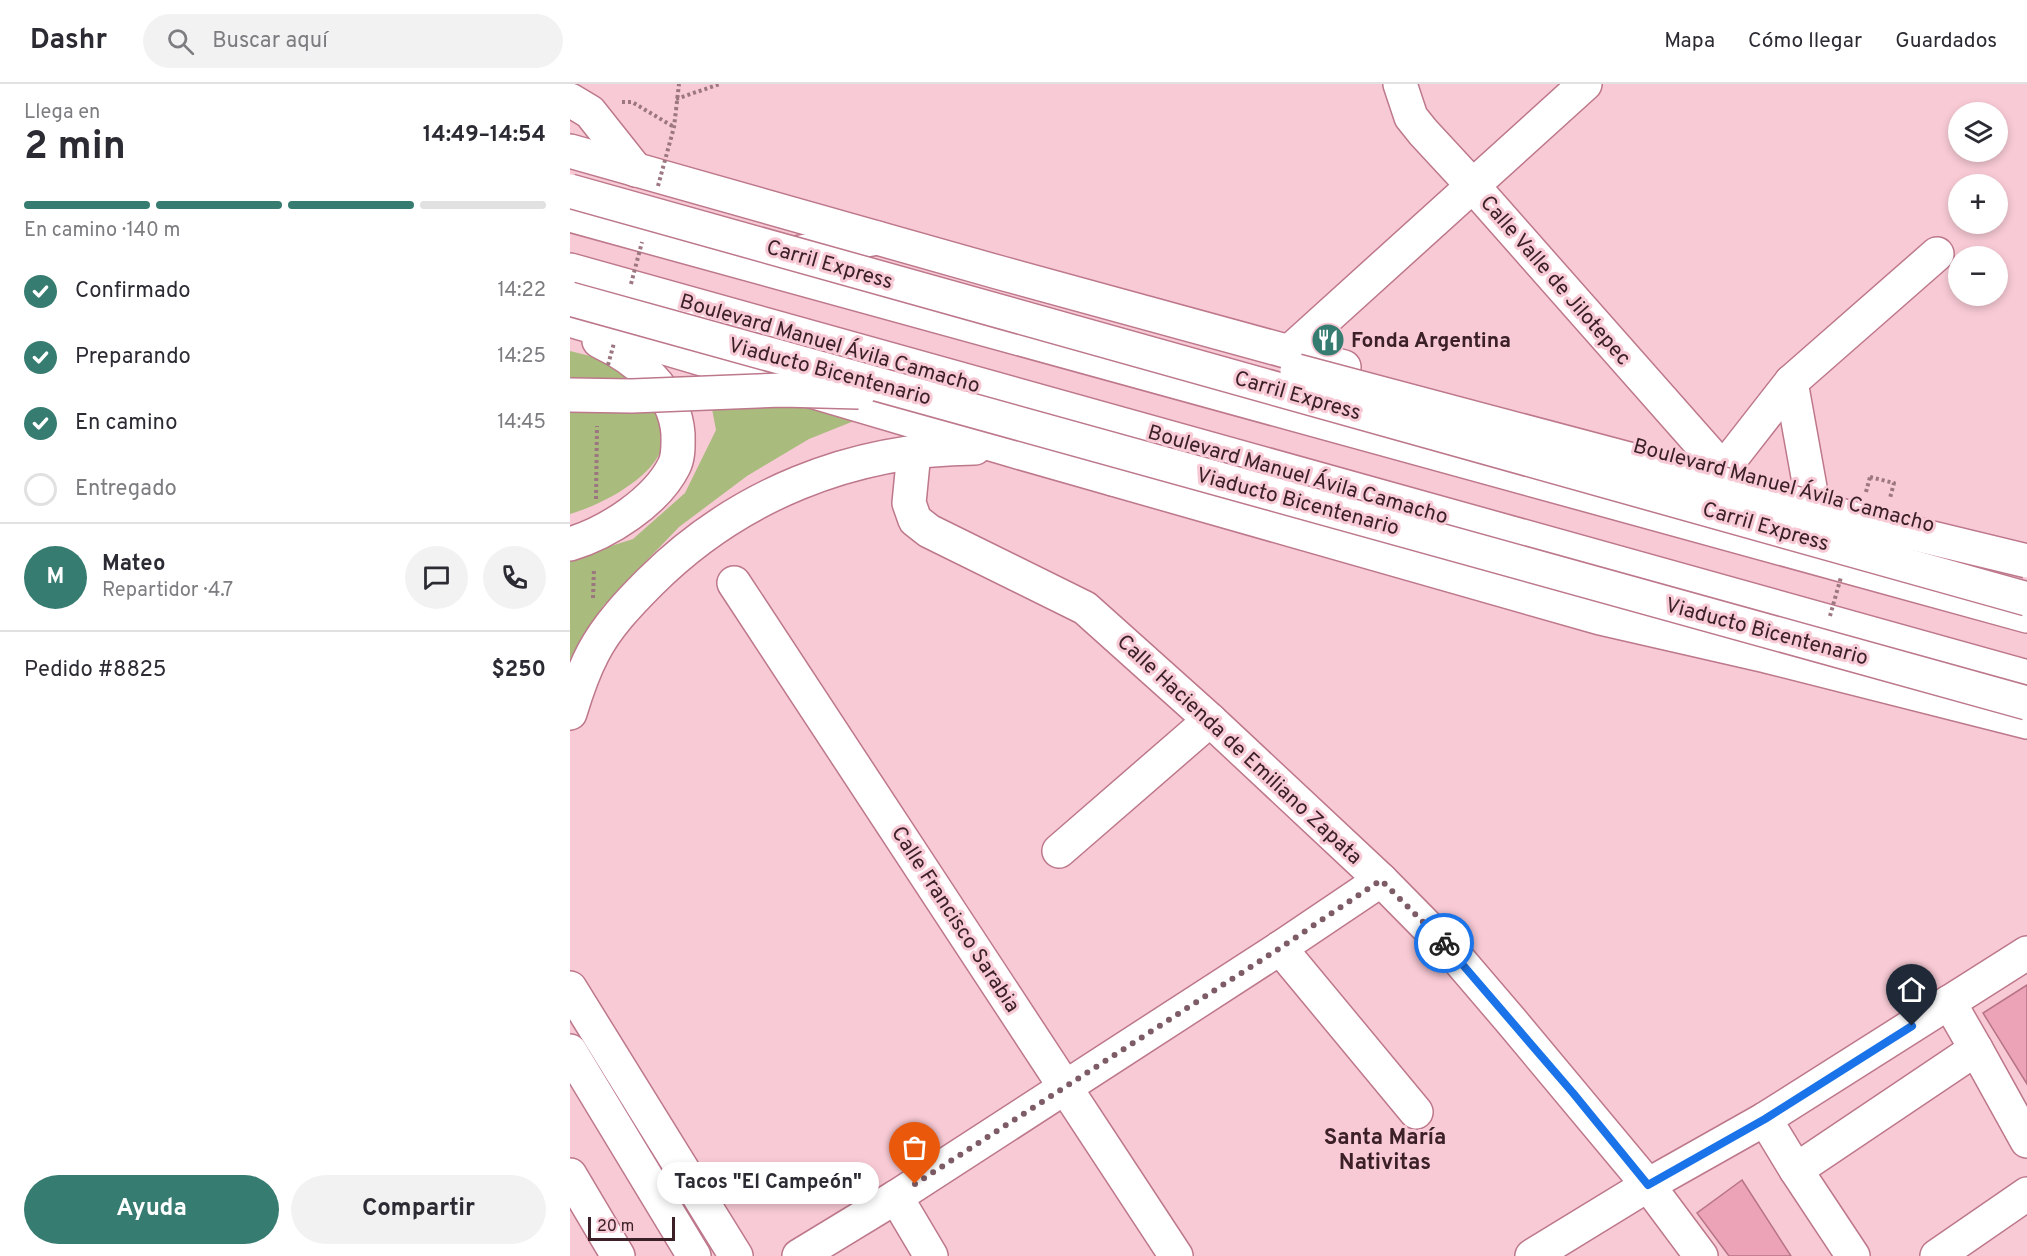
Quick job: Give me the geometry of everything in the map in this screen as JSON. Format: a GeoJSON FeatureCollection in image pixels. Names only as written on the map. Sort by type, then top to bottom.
{"type":"FeatureCollection","features":[{"type":"Feature","properties":{"kind":"main road","name":"Calle Valle de Jilotepec"},"geometry":{"type":"LineString","coordinates":[[1400,84],[1404,99],[1417,124],[1723,469]]}},
{"type":"Feature","properties":{"kind":"main road"},"geometry":{"type":"LineString","coordinates":[[1289,352],[1585,84]]}},
{"type":"Feature","properties":{"kind":"main road"},"geometry":{"type":"LineString","coordinates":[[570,100],[590,112],[636,170]]}},
{"type":"Feature","properties":{"kind":"main road","name":"Boulevard Manuel Ávila Camacho"},"geometry":{"type":"LineString","coordinates":[[570,151],[1289,352],[2027,549]]}},
{"type":"Feature","properties":{"kind":"main road"},"geometry":{"type":"LineString","coordinates":[[570,177],[935,280],[1189,343],[1866,522],[2027,561]]}},
{"type":"Feature","properties":{"kind":"main road","name":"Carril Express"},"geometry":{"type":"LineString","coordinates":[[570,191],[2027,599]]}},
{"type":"Feature","properties":{"kind":"main road"},"geometry":{"type":"LineString","coordinates":[[570,215],[2027,616]]}},
{"type":"Feature","properties":{"kind":"main road"},"geometry":{"type":"LineString","coordinates":[[742,262],[878,238]]}},
{"type":"Feature","properties":{"kind":"main road"},"geometry":{"type":"LineString","coordinates":[[1723,469],[1791,382],[1937,254]]}},
{"type":"Feature","properties":{"kind":"main road","name":"Boulevard Manuel Ávila Camacho"},"geometry":{"type":"LineString","coordinates":[[570,270],[2027,677]]}},
{"type":"Feature","properties":{"kind":"main road","name":"Viaducto Bicentenario"},"geometry":{"type":"LineString","coordinates":[[570,300],[2027,701]]}},
{"type":"Feature","properties":{"kind":"main road"},"geometry":{"type":"LineString","coordinates":[[570,320],[1011,450],[1600,618],[1766,656],[2027,722]]}},
{"type":"Feature","properties":{"kind":"main road"},"geometry":{"type":"LineString","coordinates":[[570,328],[618,350],[640,366],[664,392],[677,417],[679,447],[674,465],[655,490],[630,514],[582,540]]}},
{"type":"Feature","properties":{"kind":"main road"},"geometry":{"type":"LineString","coordinates":[[1791,382],[1811,493]]}},
{"type":"Feature","properties":{"kind":"main road"},"geometry":{"type":"LineString","coordinates":[[570,395],[632,396],[782,390],[853,391],[895,396],[908,393]]}},
{"type":"Feature","properties":{"kind":"main road"},"geometry":{"type":"LineString","coordinates":[[1113,479],[1202,447]]}},
{"type":"Feature","properties":{"kind":"main road"},"geometry":{"type":"LineString","coordinates":[[570,713],[593,652],[624,609],[664,568],[703,534],[764,499],[800,482],[863,461],[914,452],[974,448],[1011,450]]}},
{"type":"Feature","properties":{"kind":"main road","name":"Calle Hacienda de Emiliano Zapata"},"geometry":{"type":"LineString","coordinates":[[914,452],[909,503],[915,520],[928,531],[1084,608],[1210,720],[1381,880],[1454,953],[1648,1185],[1701,1256]]}},
{"type":"Feature","properties":{"kind":"main road","name":"Calle Francisco Sarabia"},"geometry":{"type":"LineString","coordinates":[[734,583],[1176,1256]]}},
{"type":"Feature","properties":{"kind":"main road"},"geometry":{"type":"LineString","coordinates":[[1991,667],[2027,701]]}},
{"type":"Feature","properties":{"kind":"main road"},"geometry":{"type":"LineString","coordinates":[[1059,851],[1210,720]]}},
{"type":"Feature","properties":{"kind":"main road"},"geometry":{"type":"LineString","coordinates":[[799,1256],[896,1197],[1381,880]]}},
{"type":"Feature","properties":{"kind":"main road"},"geometry":{"type":"LineString","coordinates":[[1280,948],[1416,1112]]}},
{"type":"Feature","properties":{"kind":"main road"},"geometry":{"type":"LineString","coordinates":[[1532,1256],[1648,1185],[1765,1119],[2027,953]]}},
{"type":"Feature","properties":{"kind":"main road"},"geometry":{"type":"LineString","coordinates":[[570,988],[736,1256]]}},
{"type":"Feature","properties":{"kind":"main road"},"geometry":{"type":"LineString","coordinates":[[1949,1002],[2027,1141]]}},
{"type":"Feature","properties":{"kind":"main road"},"geometry":{"type":"LineString","coordinates":[[1796,1170],[1976,1049]]}},
{"type":"Feature","properties":{"kind":"main road"},"geometry":{"type":"LineString","coordinates":[[570,1051],[694,1256]]}},
{"type":"Feature","properties":{"kind":"main road"},"geometry":{"type":"LineString","coordinates":[[1765,1119],[1853,1256]]}},
{"type":"Feature","properties":{"kind":"main road"},"geometry":{"type":"LineString","coordinates":[[570,1175],[618,1256]]}},
{"type":"Feature","properties":{"kind":"main road"},"geometry":{"type":"LineString","coordinates":[[1937,1256],[2027,1194]]}},
{"type":"Feature","properties":{"kind":"main road"},"geometry":{"type":"LineString","coordinates":[[896,1197],[931,1256]]}},
{"type":"Feature","properties":{"kind":"path"},"geometry":{"type":"LineString","coordinates":[[676,111],[679,84]]}},
{"type":"Feature","properties":{"kind":"path"},"geometry":{"type":"LineString","coordinates":[[676,99],[720,84]]}},
{"type":"Feature","properties":{"kind":"path"},"geometry":{"type":"LineString","coordinates":[[632,102],[674,127]]}},
{"type":"Feature","properties":{"kind":"path"},"geometry":{"type":"LineString","coordinates":[[582,540],[598,476],[596,421]]}},
{"type":"Feature","properties":{"kind":"path"},"geometry":{"type":"LineString","coordinates":[[1870,477],[1894,483]]}},
{"type":"Feature","properties":{"kind":"green space"},"geometry":{"type":"Polygon","coordinates":[[[570,351],[618,363],[659,398],[664,436],[663,446],[657,458],[637,480],[610,497],[570,514],[570,351]]]}},
{"type":"Feature","properties":{"kind":"green space"},"geometry":{"type":"Polygon","coordinates":[[[706,377],[869,415],[809,439],[747,476],[679,527],[603,606],[570,663],[570,559],[633,539],[685,493],[716,430],[706,377]]]}},
{"type":"Feature","properties":{"kind":"building"},"geometry":{"type":"Polygon","coordinates":[[[2027,985],[2027,1084],[1983,1013],[2027,985]]]}},
{"type":"Feature","properties":{"kind":"building"},"geometry":{"type":"Polygon","coordinates":[[[1742,1180],[1791,1256],[1729,1256],[1697,1213],[1742,1180]]]}},
{"type":"Feature","properties":{"kind":"way so far"},"geometry":{"type":"LineString","coordinates":[[915,1184],[1381,880],[1444,943]]}},
{"type":"Feature","properties":{"kind":"place","name":"Fonda Argentina"},"geometry":{"type":"Point","coordinates":[1328,340]}},
{"type":"Feature","properties":{"kind":"place","name":"Tacos \"El Campeón\""},"geometry":{"type":"Point","coordinates":[915,1184]}},
{"type":"Feature","properties":{"kind":"district","name":"Santa María Nativitas"},"geometry":{"type":"Point","coordinates":[1385,1148]}},
{"type":"Feature","properties":{"kind":"route"},"geometry":{"type":"LineString","coordinates":[[1444,943],[1573,1093],[1648,1185],[1765,1119],[1912,1026]]}}]}
